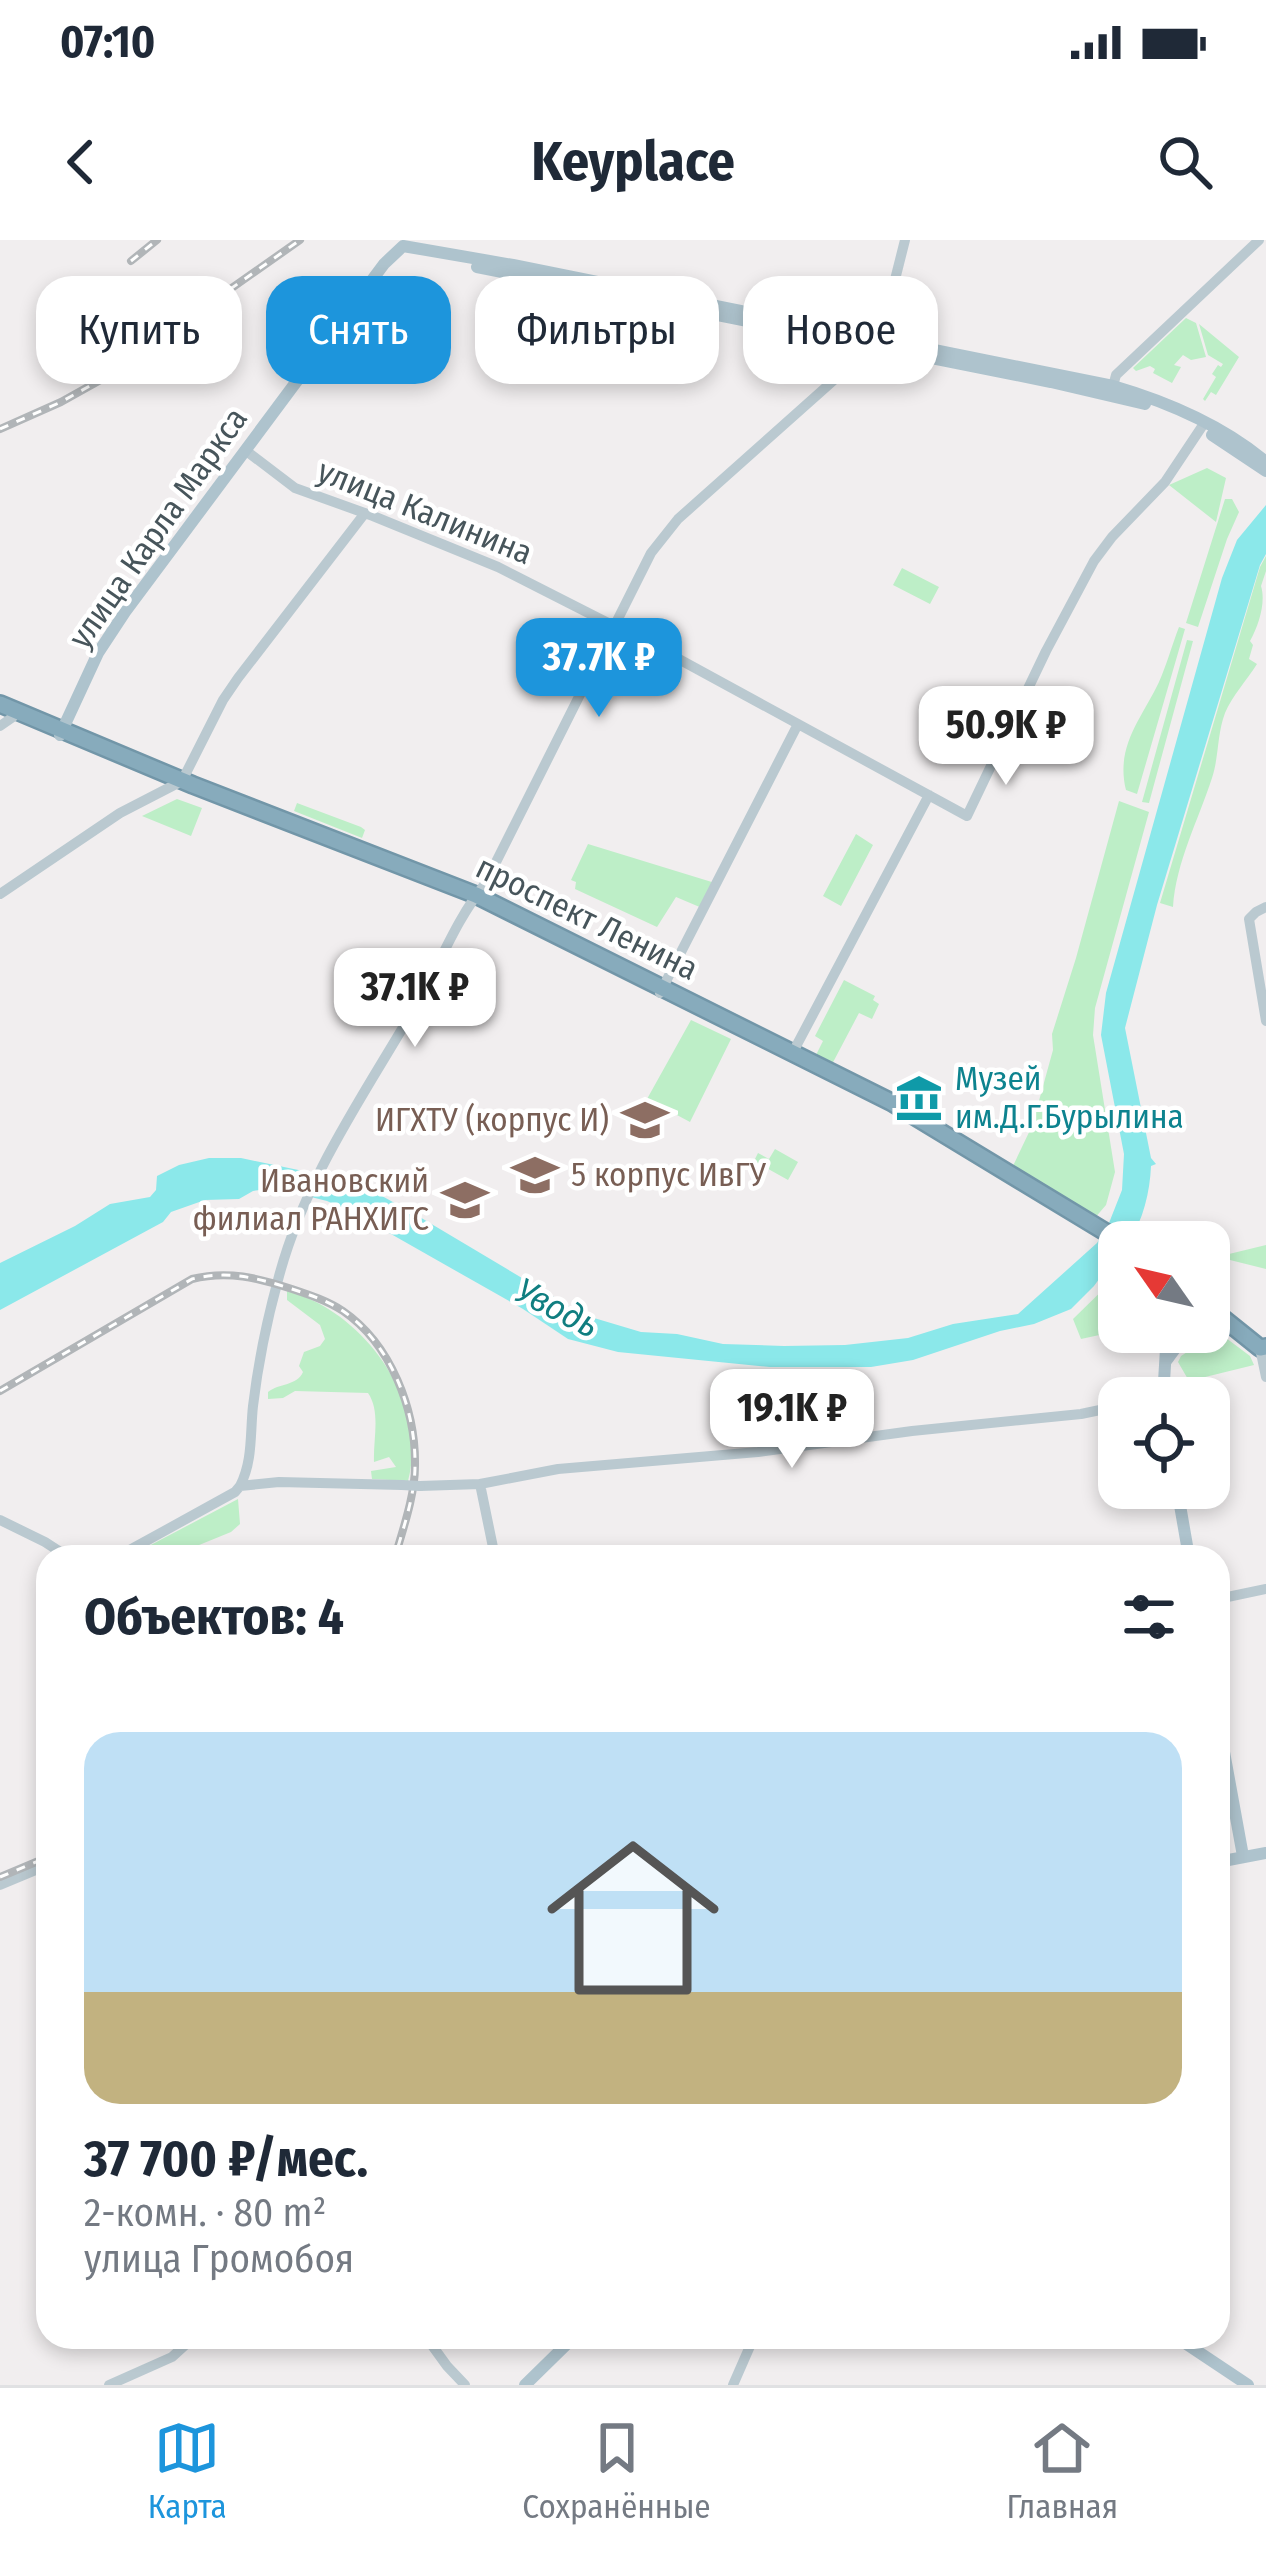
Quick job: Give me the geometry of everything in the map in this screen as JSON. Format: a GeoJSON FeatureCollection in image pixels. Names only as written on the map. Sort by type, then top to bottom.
{"type":"FeatureCollection","features":[{"type":"Feature","properties":{"kind":"highway","name":"проспект Ленина"},"geometry":{"type":"LineString","coordinates":[[7,714],[177,784],[479,894],[661,991],[891,1102],[1090,1227]]}},
{"type":"Feature","properties":{"kind":"highway","name":"проспект Ленина"},"geometry":{"type":"LineString","coordinates":[[479,894],[889,1107],[1098,1232]]}},
{"type":"Feature","properties":{"kind":"highway"},"geometry":{"type":"LineString","coordinates":[[1230,1327],[1263,1352]]}},
{"type":"Feature","properties":{"kind":"highway"},"geometry":{"type":"LineString","coordinates":[[1230,1335],[1263,1352]]}},
{"type":"Feature","properties":{"kind":"main road"},"geometry":{"type":"LineString","coordinates":[[896,276],[905,240]]}},
{"type":"Feature","properties":{"kind":"main road"},"geometry":{"type":"LineString","coordinates":[[901,276],[916,240]]}},
{"type":"Feature","properties":{"kind":"main road"},"geometry":{"type":"LineString","coordinates":[[1113,386],[1116,375],[1259,240]]}},
{"type":"Feature","properties":{"kind":"main road","name":"улица Карла Маркса"},"geometry":{"type":"LineString","coordinates":[[61,733],[98,653],[125,612],[404,250],[743,316]]}},
{"type":"Feature","properties":{"kind":"main road"},"geometry":{"type":"LineString","coordinates":[[938,355],[1141,402],[1203,425]]}},
{"type":"Feature","properties":{"kind":"main road"},"geometry":{"type":"LineString","coordinates":[[1031,374],[1144,395],[1203,425],[1266,467]]}},
{"type":"Feature","properties":{"kind":"main road"},"geometry":{"type":"LineString","coordinates":[[617,627],[646,562],[668,530],[829,384]]}},
{"type":"Feature","properties":{"kind":"main road"},"geometry":{"type":"LineString","coordinates":[[139,1545],[240,1486],[277,1284],[304,1206],[349,1115],[485,884],[650,564],[681,522],[834,384]]}},
{"type":"Feature","properties":{"kind":"main road","name":"улица Калинина"},"geometry":{"type":"LineString","coordinates":[[247,451],[295,488],[498,567],[968,816],[1094,561],[1165,482],[1203,425]]}},
{"type":"Feature","properties":{"kind":"main road"},"geometry":{"type":"LineString","coordinates":[[0,894],[120,813],[177,784],[238,678],[365,513]]}},
{"type":"Feature","properties":{"kind":"main road"},"geometry":{"type":"LineString","coordinates":[[661,991],[798,724]]}},
{"type":"Feature","properties":{"kind":"main road"},"geometry":{"type":"LineString","coordinates":[[793,1054],[929,795]]}},
{"type":"Feature","properties":{"kind":"main road"},"geometry":{"type":"LineString","coordinates":[[1266,907],[1249,919],[1266,1022]]}},
{"type":"Feature","properties":{"kind":"main road"},"geometry":{"type":"LineString","coordinates":[[1263,1352],[1266,1377]]}},
{"type":"Feature","properties":{"kind":"main road"},"geometry":{"type":"LineString","coordinates":[[1163,1377],[1165,1353]]}},
{"type":"Feature","properties":{"kind":"main road"},"geometry":{"type":"LineString","coordinates":[[1163,1374],[1171,1353]]}},
{"type":"Feature","properties":{"kind":"main road"},"geometry":{"type":"LineString","coordinates":[[240,1486],[280,1482],[479,1484],[573,1467],[758,1452],[1098,1411]]}},
{"type":"Feature","properties":{"kind":"main road"},"geometry":{"type":"LineString","coordinates":[[479,1484],[492,1545]]}},
{"type":"Feature","properties":{"kind":"main road"},"geometry":{"type":"LineString","coordinates":[[1181,1509],[1187,1545]]}},
{"type":"Feature","properties":{"kind":"main road"},"geometry":{"type":"LineString","coordinates":[[0,1520],[50,1545]]}},
{"type":"Feature","properties":{"kind":"main road"},"geometry":{"type":"LineString","coordinates":[[1230,1598],[1266,1591]]}},
{"type":"Feature","properties":{"kind":"main road"},"geometry":{"type":"LineString","coordinates":[[1230,1785],[1243,1856]]}},
{"type":"Feature","properties":{"kind":"main road"},"geometry":{"type":"LineString","coordinates":[[1230,1859],[1266,1853]]}},
{"type":"Feature","properties":{"kind":"main road"},"geometry":{"type":"LineString","coordinates":[[0,1886],[36,1870]]}},
{"type":"Feature","properties":{"kind":"main road"},"geometry":{"type":"LineString","coordinates":[[109,2385],[181,2349]]}},
{"type":"Feature","properties":{"kind":"main road"},"geometry":{"type":"LineString","coordinates":[[436,2349],[465,2385]]}},
{"type":"Feature","properties":{"kind":"main road"},"geometry":{"type":"LineString","coordinates":[[526,2385],[562,2349]]}},
{"type":"Feature","properties":{"kind":"main road"},"geometry":{"type":"LineString","coordinates":[[733,2385],[749,2349]]}},
{"type":"Feature","properties":{"kind":"main road"},"geometry":{"type":"LineString","coordinates":[[1194,2349],[1248,2385]]}},
{"type":"Feature","properties":{"kind":"green space"},"geometry":{"type":"Polygon","coordinates":[[[1186,318],[1196,323],[1206,357],[1191,360],[1183,355],[1174,365],[1181,367],[1172,383],[1153,373],[1150,366],[1133,368],[1186,318]]]}},
{"type":"Feature","properties":{"kind":"green space"},"geometry":{"type":"Polygon","coordinates":[[[1199,324],[1239,357],[1216,395],[1211,392],[1205,401],[1216,377],[1212,374],[1223,364],[1208,355],[1199,324]]]}},
{"type":"Feature","properties":{"kind":"green space"},"geometry":{"type":"Polygon","coordinates":[[[1207,468],[1226,478],[1216,522],[1169,485],[1207,468]]]}},
{"type":"Feature","properties":{"kind":"green space"},"geometry":{"type":"Polygon","coordinates":[[[1225,499],[1232,499],[1239,512],[1198,627],[1186,623],[1225,499]]]}},
{"type":"Feature","properties":{"kind":"green space"},"geometry":{"type":"Polygon","coordinates":[[[1266,556],[1261,613],[1250,641],[1249,659],[1257,664],[1225,713],[1214,770],[1183,858],[1173,907],[1160,903],[1266,556]]]}},
{"type":"Feature","properties":{"kind":"green space"},"geometry":{"type":"Polygon","coordinates":[[[902,568],[939,587],[930,604],[893,585],[902,568]]]}},
{"type":"Feature","properties":{"kind":"green space"},"geometry":{"type":"Polygon","coordinates":[[[1179,627],[1185,629],[1137,794],[1126,790],[1127,746],[1159,682],[1179,627]]]}},
{"type":"Feature","properties":{"kind":"green space"},"geometry":{"type":"Polygon","coordinates":[[[1187,640],[1193,641],[1149,803],[1142,802],[1187,640]]]}},
{"type":"Feature","properties":{"kind":"green space"},"geometry":{"type":"Polygon","coordinates":[[[177,799],[202,808],[191,836],[142,816],[177,799]]]}},
{"type":"Feature","properties":{"kind":"green space"},"geometry":{"type":"Polygon","coordinates":[[[1119,801],[1149,812],[1095,1008],[1093,1035],[1115,1172],[1106,1205],[1094,1219],[1012,1168],[1032,1126],[1053,1050],[1052,1034],[1119,801]]]}},
{"type":"Feature","properties":{"kind":"green space"},"geometry":{"type":"Polygon","coordinates":[[[297,803],[361,827],[365,830],[362,838],[294,811],[297,803]]]}},
{"type":"Feature","properties":{"kind":"green space"},"geometry":{"type":"Polygon","coordinates":[[[856,834],[873,845],[841,906],[823,896],[856,834]]]}},
{"type":"Feature","properties":{"kind":"green space"},"geometry":{"type":"Polygon","coordinates":[[[588,844],[715,883],[702,908],[676,897],[657,927],[575,889],[576,882],[571,880],[588,844]]]}},
{"type":"Feature","properties":{"kind":"green space"},"geometry":{"type":"Polygon","coordinates":[[[844,980],[875,996],[879,1004],[872,1019],[859,1013],[830,1068],[814,1059],[823,1041],[815,1036],[844,980]]]}},
{"type":"Feature","properties":{"kind":"green space"},"geometry":{"type":"Polygon","coordinates":[[[691,1020],[731,1039],[690,1122],[647,1099],[691,1020]]]}},
{"type":"Feature","properties":{"kind":"green space"},"geometry":{"type":"Polygon","coordinates":[[[775,1149],[798,1162],[788,1180],[754,1161],[758,1153],[769,1159],[775,1149]]]}},
{"type":"Feature","properties":{"kind":"green space"},"geometry":{"type":"Polygon","coordinates":[[[1266,1245],[1266,1269],[1230,1260],[1230,1254],[1266,1245]]]}},
{"type":"Feature","properties":{"kind":"green space"},"geometry":{"type":"Polygon","coordinates":[[[287,1291],[341,1318],[384,1363],[409,1420],[408,1481],[372,1479],[371,1471],[396,1467],[389,1457],[374,1462],[375,1417],[368,1393],[295,1391],[268,1399],[268,1392],[300,1377],[304,1352],[325,1339],[320,1325],[287,1300],[287,1291]]]}},
{"type":"Feature","properties":{"kind":"green space"},"geometry":{"type":"Polygon","coordinates":[[[1098,1295],[1098,1335],[1081,1339],[1073,1319],[1098,1295]]]}},
{"type":"Feature","properties":{"kind":"green space"},"geometry":{"type":"Polygon","coordinates":[[[1230,1341],[1254,1365],[1187,1377],[1178,1362],[1181,1356],[1230,1353],[1230,1341]]]}},
{"type":"Feature","properties":{"kind":"green space"},"geometry":{"type":"Polygon","coordinates":[[[238,1499],[240,1524],[231,1532],[199,1545],[151,1545],[238,1499]]]}},
{"type":"Feature","properties":{"kind":"water","name":"Уводь"},"geometry":{"type":"Polygon","coordinates":[[[1266,505],[1266,554],[1157,905],[1125,1028],[1156,1164],[1151,1166],[1139,1221],[1110,1221],[1122,1190],[1124,1154],[1101,1035],[1106,993],[1222,578],[1237,540],[1266,505]]]}},
{"type":"Feature","properties":{"kind":"water","name":"Уводь"},"geometry":{"type":"Polygon","coordinates":[[[209,1158],[241,1158],[371,1190],[584,1315],[641,1332],[723,1344],[845,1345],[908,1338],[953,1324],[1018,1314],[1097,1243],[1098,1281],[1071,1309],[913,1360],[871,1367],[770,1367],[618,1352],[568,1339],[354,1213],[275,1188],[239,1199],[205,1200],[171,1212],[163,1222],[0,1310],[0,1263],[110,1204],[150,1197],[157,1176],[209,1158]]]}},
{"type":"Feature","properties":{"kind":"railway"},"geometry":{"type":"LineString","coordinates":[[131,261],[157,240]]}},
{"type":"Feature","properties":{"kind":"railway"},"geometry":{"type":"LineString","coordinates":[[0,429],[104,378],[300,240]]}},
{"type":"Feature","properties":{"kind":"railway"},"geometry":{"type":"LineString","coordinates":[[0,1391],[192,1279],[243,1276],[319,1298],[343,1311],[375,1341],[405,1401],[414,1445],[414,1477],[398,1545]]}},
{"type":"Feature","properties":{"kind":"railway"},"geometry":{"type":"LineString","coordinates":[[0,1877],[36,1862]]}},
{"type":"Feature","properties":{"kind":"place","name":"Музей им.Д.Г.Бурылина"},"geometry":{"type":"Point","coordinates":[919,1098]}},
{"type":"Feature","properties":{"kind":"place","name":"ИГХТУ (корпус И)"},"geometry":{"type":"Point","coordinates":[645,1120]}},
{"type":"Feature","properties":{"kind":"place","name":"5 корпус ИвГУ"},"geometry":{"type":"Point","coordinates":[535,1175]}},
{"type":"Feature","properties":{"kind":"place","name":"Ивановский филиал РАНХИГС"},"geometry":{"type":"Point","coordinates":[465,1200]}}]}
